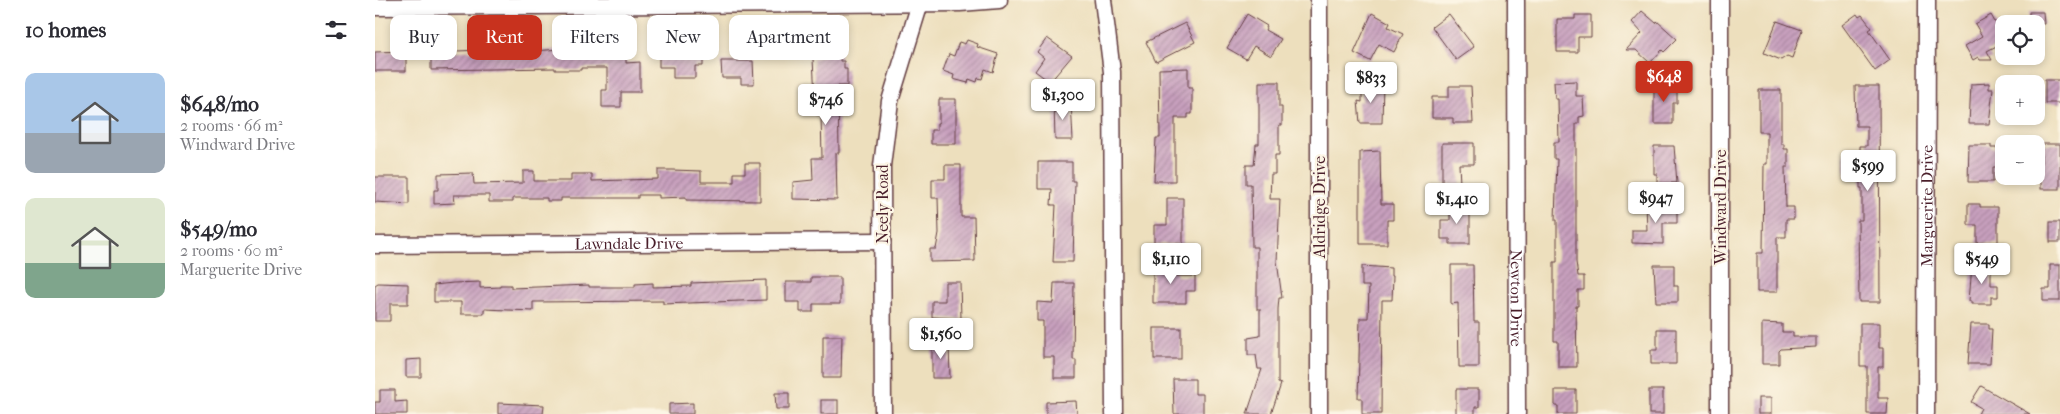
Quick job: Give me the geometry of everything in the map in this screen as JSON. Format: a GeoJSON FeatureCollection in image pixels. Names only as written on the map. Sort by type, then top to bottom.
{"type":"FeatureCollection","features":[{"type":"Feature","properties":{"kind":"street"},"geometry":{"type":"LineString","coordinates":[[375,8],[999,0]]}},
{"type":"Feature","properties":{"kind":"street"},"geometry":{"type":"LineString","coordinates":[[1103,0],[1112,72],[1114,414]]}},
{"type":"Feature","properties":{"kind":"street","name":"Aldridge Drive"},"geometry":{"type":"LineString","coordinates":[[1319,0],[1319,414]]}},
{"type":"Feature","properties":{"kind":"street","name":"Newton Drive"},"geometry":{"type":"LineString","coordinates":[[1516,0],[1517,414]]}},
{"type":"Feature","properties":{"kind":"street","name":"Windward Drive"},"geometry":{"type":"LineString","coordinates":[[1720,0],[1720,414]]}},
{"type":"Feature","properties":{"kind":"street","name":"Marguerite Drive"},"geometry":{"type":"LineString","coordinates":[[1926,414],[1927,0]]}},
{"type":"Feature","properties":{"kind":"street","name":"Neely Road"},"geometry":{"type":"LineString","coordinates":[[883,414],[881,166],[886,118],[921,2]]}},
{"type":"Feature","properties":{"kind":"street","name":"Lawndale Drive"},"geometry":{"type":"LineString","coordinates":[[375,246],[882,240]]}},
{"type":"Feature","properties":{"kind":"building"},"geometry":{"type":"Polygon","coordinates":[[[1642,11],[1656,23],[1657,21],[1677,39],[1664,52],[1662,50],[1650,63],[1636,50],[1626,50],[1642,33],[1632,22],[1642,11]]]}},
{"type":"Feature","properties":{"kind":"building"},"geometry":{"type":"Polygon","coordinates":[[[2029,12],[2043,12],[2043,15],[2029,15],[2029,12]]]}},
{"type":"Feature","properties":{"kind":"building"},"geometry":{"type":"Polygon","coordinates":[[[1372,13],[1390,23],[1388,27],[1403,34],[1394,52],[1379,44],[1370,61],[1354,53],[1372,13]]]}},
{"type":"Feature","properties":{"kind":"building"},"geometry":{"type":"Polygon","coordinates":[[[1247,14],[1267,26],[1265,30],[1281,39],[1271,56],[1254,46],[1246,59],[1227,48],[1247,14]]]}},
{"type":"Feature","properties":{"kind":"building"},"geometry":{"type":"Polygon","coordinates":[[[1449,14],[1474,47],[1456,60],[1432,27],[1449,14]]]}},
{"type":"Feature","properties":{"kind":"building"},"geometry":{"type":"Polygon","coordinates":[[[1857,14],[1859,17],[1862,15],[1872,28],[1869,30],[1890,60],[1875,71],[1842,25],[1857,14]]]}},
{"type":"Feature","properties":{"kind":"building"},"geometry":{"type":"Polygon","coordinates":[[[1575,15],[1591,15],[1591,37],[1578,37],[1578,52],[1557,52],[1557,19],[1575,19],[1575,15]]]}},
{"type":"Feature","properties":{"kind":"building"},"geometry":{"type":"Polygon","coordinates":[[[1991,15],[1995,22],[1995,47],[1987,51],[1992,60],[1980,60],[1978,57],[1973,60],[1965,46],[1982,36],[1975,24],[1991,15]]]}},
{"type":"Feature","properties":{"kind":"building"},"geometry":{"type":"Polygon","coordinates":[[[1777,21],[1802,30],[1792,58],[1787,56],[1781,60],[1764,53],[1777,21]]]}},
{"type":"Feature","properties":{"kind":"building"},"geometry":{"type":"Polygon","coordinates":[[[1185,23],[1195,42],[1156,62],[1146,42],[1185,23]]]}},
{"type":"Feature","properties":{"kind":"building"},"geometry":{"type":"Polygon","coordinates":[[[1047,38],[1072,56],[1050,82],[1035,71],[1044,58],[1037,52],[1047,38]]]}},
{"type":"Feature","properties":{"kind":"building"},"geometry":{"type":"Polygon","coordinates":[[[967,40],[978,44],[977,47],[998,54],[993,72],[985,69],[982,79],[978,78],[977,82],[969,79],[968,83],[953,79],[954,75],[943,71],[949,54],[954,56],[959,42],[965,44],[967,40]]]}},
{"type":"Feature","properties":{"kind":"building"},"geometry":{"type":"Polygon","coordinates":[[[542,50],[552,50],[552,60],[626,60],[626,63],[640,62],[640,92],[621,92],[621,107],[602,107],[602,90],[607,90],[607,68],[581,68],[581,70],[555,70],[555,68],[431,70],[431,60],[457,60],[457,51],[467,51],[467,60],[542,60],[542,50]]]}},
{"type":"Feature","properties":{"kind":"building"},"geometry":{"type":"Polygon","coordinates":[[[375,52],[390,52],[390,60],[406,60],[406,71],[375,71],[375,52]]]}},
{"type":"Feature","properties":{"kind":"building"},"geometry":{"type":"Polygon","coordinates":[[[659,60],[703,60],[703,66],[695,66],[695,78],[673,78],[673,67],[659,67],[659,60]]]}},
{"type":"Feature","properties":{"kind":"building"},"geometry":{"type":"Polygon","coordinates":[[[813,60],[844,61],[844,69],[847,69],[847,86],[838,86],[839,153],[836,153],[837,200],[793,199],[793,182],[813,180],[812,158],[822,158],[821,115],[816,115],[813,60]]]}},
{"type":"Feature","properties":{"kind":"building"},"geometry":{"type":"Polygon","coordinates":[[[721,61],[753,61],[754,84],[741,84],[741,78],[722,78],[721,61]]]}},
{"type":"Feature","properties":{"kind":"building"},"geometry":{"type":"Polygon","coordinates":[[[1188,68],[1188,88],[1192,88],[1192,114],[1188,114],[1188,118],[1175,118],[1175,181],[1154,181],[1156,138],[1160,138],[1159,69],[1188,68]]]}},
{"type":"Feature","properties":{"kind":"building"},"geometry":{"type":"Polygon","coordinates":[[[2045,80],[2060,80],[2060,103],[2045,103],[2045,80]]]}},
{"type":"Feature","properties":{"kind":"building"},"geometry":{"type":"Polygon","coordinates":[[[1576,81],[1576,96],[1583,96],[1584,116],[1579,117],[1579,124],[1576,124],[1576,262],[1578,276],[1584,276],[1584,290],[1578,290],[1578,306],[1576,306],[1577,367],[1558,367],[1558,341],[1554,341],[1554,262],[1557,262],[1557,220],[1555,220],[1557,159],[1554,159],[1554,142],[1559,142],[1558,99],[1555,99],[1554,82],[1576,81]]]}},
{"type":"Feature","properties":{"kind":"building"},"geometry":{"type":"Polygon","coordinates":[[[1259,82],[1279,82],[1279,107],[1282,107],[1282,125],[1279,125],[1279,155],[1275,155],[1275,174],[1271,174],[1270,199],[1280,199],[1277,261],[1282,298],[1279,298],[1278,309],[1278,383],[1281,384],[1271,414],[1247,414],[1262,369],[1258,369],[1256,355],[1248,355],[1248,338],[1260,336],[1260,309],[1257,309],[1257,247],[1252,247],[1251,184],[1246,184],[1246,165],[1254,165],[1256,144],[1259,144],[1259,82]]]}},
{"type":"Feature","properties":{"kind":"building"},"geometry":{"type":"Polygon","coordinates":[[[1989,83],[1989,89],[1993,89],[1989,124],[1969,124],[1971,84],[1989,83]]]}},
{"type":"Feature","properties":{"kind":"building"},"geometry":{"type":"Polygon","coordinates":[[[1362,84],[1383,84],[1382,123],[1360,123],[1358,101],[1362,102],[1362,84]]]}},
{"type":"Feature","properties":{"kind":"building"},"geometry":{"type":"Polygon","coordinates":[[[1654,84],[1673,84],[1673,87],[1677,87],[1677,103],[1673,103],[1673,124],[1654,124],[1654,84]]]}},
{"type":"Feature","properties":{"kind":"building"},"geometry":{"type":"Polygon","coordinates":[[[1449,86],[1471,86],[1473,123],[1453,123],[1453,118],[1432,118],[1432,97],[1449,97],[1449,86]]]}},
{"type":"Feature","properties":{"kind":"building"},"geometry":{"type":"Polygon","coordinates":[[[1855,86],[1879,86],[1880,302],[1859,302],[1858,220],[1862,220],[1862,188],[1860,188],[1860,176],[1846,176],[1844,167],[1844,153],[1860,153],[1860,146],[1867,146],[1867,126],[1856,126],[1855,86]]]}},
{"type":"Feature","properties":{"kind":"building"},"geometry":{"type":"Polygon","coordinates":[[[1759,90],[1781,90],[1781,144],[1784,144],[1784,149],[1788,149],[1788,167],[1785,167],[1786,207],[1794,207],[1794,219],[1786,219],[1786,237],[1777,237],[1777,292],[1757,292],[1757,253],[1763,253],[1764,164],[1767,164],[1767,132],[1759,132],[1759,90]]]}},
{"type":"Feature","properties":{"kind":"building"},"geometry":{"type":"Polygon","coordinates":[[[939,99],[956,99],[956,144],[931,144],[931,130],[937,130],[937,123],[939,123],[939,99]]]}},
{"type":"Feature","properties":{"kind":"building"},"geometry":{"type":"Polygon","coordinates":[[[1054,102],[1071,102],[1073,140],[1055,140],[1054,102]]]}},
{"type":"Feature","properties":{"kind":"building"},"geometry":{"type":"Polygon","coordinates":[[[1442,143],[1474,143],[1474,164],[1459,164],[1460,184],[1442,184],[1442,143]]]}},
{"type":"Feature","properties":{"kind":"building"},"geometry":{"type":"Polygon","coordinates":[[[2045,144],[2060,144],[2060,189],[2041,189],[2041,185],[2045,185],[2045,144]]]}},
{"type":"Feature","properties":{"kind":"building"},"geometry":{"type":"Polygon","coordinates":[[[1969,145],[1991,145],[1991,148],[1995,148],[1993,182],[1968,182],[1969,145]]]}},
{"type":"Feature","properties":{"kind":"building"},"geometry":{"type":"Polygon","coordinates":[[[1654,146],[1674,146],[1677,183],[1657,183],[1657,174],[1654,174],[1654,146]]]}},
{"type":"Feature","properties":{"kind":"building"},"geometry":{"type":"Polygon","coordinates":[[[1380,151],[1381,204],[1393,204],[1393,220],[1387,220],[1387,244],[1360,244],[1360,152],[1380,151]]]}},
{"type":"Feature","properties":{"kind":"building"},"geometry":{"type":"Polygon","coordinates":[[[1038,162],[1072,162],[1072,181],[1075,181],[1073,262],[1053,262],[1056,205],[1051,205],[1052,189],[1038,189],[1038,162]]]}},
{"type":"Feature","properties":{"kind":"building"},"geometry":{"type":"Polygon","coordinates":[[[745,163],[760,163],[760,201],[686,200],[686,197],[659,198],[659,195],[638,195],[638,198],[561,198],[561,201],[547,201],[547,198],[513,198],[513,202],[489,202],[489,195],[454,195],[455,203],[434,204],[434,190],[438,190],[438,174],[473,173],[474,184],[523,183],[523,171],[534,171],[534,181],[571,181],[571,174],[592,174],[592,181],[658,179],[658,170],[672,170],[701,171],[701,182],[734,182],[734,173],[745,173],[745,163]]]}},
{"type":"Feature","properties":{"kind":"building"},"geometry":{"type":"Polygon","coordinates":[[[945,165],[961,165],[961,217],[974,217],[975,261],[930,262],[930,249],[936,249],[939,233],[938,198],[932,198],[932,179],[945,179],[945,165]]]}},
{"type":"Feature","properties":{"kind":"building"},"geometry":{"type":"Polygon","coordinates":[[[375,177],[409,177],[409,204],[375,202],[375,177]]]}},
{"type":"Feature","properties":{"kind":"building"},"geometry":{"type":"Polygon","coordinates":[[[1167,198],[1183,198],[1183,244],[1154,244],[1154,225],[1167,225],[1167,198]]]}},
{"type":"Feature","properties":{"kind":"building"},"geometry":{"type":"Polygon","coordinates":[[[1646,204],[1677,204],[1677,223],[1663,223],[1663,244],[1632,243],[1632,230],[1647,230],[1646,204]]]}},
{"type":"Feature","properties":{"kind":"building"},"geometry":{"type":"Polygon","coordinates":[[[1968,204],[1980,204],[1980,207],[1998,207],[1998,243],[1977,243],[1977,225],[1968,225],[1968,204]]]}},
{"type":"Feature","properties":{"kind":"building"},"geometry":{"type":"Polygon","coordinates":[[[1450,205],[1470,205],[1470,244],[1450,244],[1450,239],[1441,239],[1441,220],[1450,220],[1450,205]]]}},
{"type":"Feature","properties":{"kind":"building"},"geometry":{"type":"Polygon","coordinates":[[[2050,222],[2060,222],[2060,242],[2050,242],[2050,222]]]}},
{"type":"Feature","properties":{"kind":"building"},"geometry":{"type":"Polygon","coordinates":[[[1156,264],[1175,264],[1177,276],[1195,276],[1195,291],[1186,291],[1186,303],[1153,303],[1153,272],[1156,272],[1156,264]]]}},
{"type":"Feature","properties":{"kind":"building"},"geometry":{"type":"Polygon","coordinates":[[[1972,264],[1991,264],[1991,285],[1998,285],[1998,297],[1991,297],[1991,304],[1972,304],[1972,301],[1969,301],[1972,264]]]}},
{"type":"Feature","properties":{"kind":"building"},"geometry":{"type":"Polygon","coordinates":[[[1451,265],[1473,265],[1474,322],[1479,322],[1479,367],[1459,367],[1458,303],[1451,304],[1451,265]]]}},
{"type":"Feature","properties":{"kind":"building"},"geometry":{"type":"Polygon","coordinates":[[[1654,265],[1674,265],[1674,286],[1678,286],[1678,302],[1656,302],[1654,265]]]}},
{"type":"Feature","properties":{"kind":"building"},"geometry":{"type":"Polygon","coordinates":[[[2050,265],[2060,265],[2060,301],[2043,301],[2043,289],[2050,289],[2050,265]]]}},
{"type":"Feature","properties":{"kind":"building"},"geometry":{"type":"Polygon","coordinates":[[[1362,266],[1391,268],[1391,276],[1393,276],[1392,300],[1382,300],[1381,414],[1362,414],[1362,398],[1358,398],[1360,318],[1368,318],[1369,286],[1362,286],[1362,266]]]}},
{"type":"Feature","properties":{"kind":"building"},"geometry":{"type":"Polygon","coordinates":[[[811,277],[840,277],[840,304],[813,304],[813,312],[800,312],[800,302],[786,302],[786,282],[811,282],[811,277]]]}},
{"type":"Feature","properties":{"kind":"building"},"geometry":{"type":"Polygon","coordinates":[[[766,280],[766,300],[663,304],[663,301],[533,302],[533,311],[484,309],[484,314],[461,314],[461,302],[434,302],[434,285],[453,283],[480,282],[480,288],[500,287],[500,285],[511,285],[511,288],[589,285],[589,287],[635,287],[635,284],[653,283],[653,287],[691,286],[691,283],[766,280]]]}},
{"type":"Feature","properties":{"kind":"building"},"geometry":{"type":"Polygon","coordinates":[[[945,282],[960,282],[961,319],[932,317],[932,301],[945,301],[945,282]]]}},
{"type":"Feature","properties":{"kind":"building"},"geometry":{"type":"Polygon","coordinates":[[[378,283],[408,284],[408,304],[390,304],[390,321],[375,321],[375,285],[378,283]]]}},
{"type":"Feature","properties":{"kind":"building"},"geometry":{"type":"Polygon","coordinates":[[[1054,283],[1074,283],[1073,360],[1076,360],[1076,378],[1054,378],[1054,357],[1043,357],[1043,321],[1037,321],[1037,302],[1053,303],[1054,283]]]}},
{"type":"Feature","properties":{"kind":"building"},"geometry":{"type":"Polygon","coordinates":[[[1762,323],[1782,324],[1782,332],[1793,332],[1793,337],[1816,337],[1816,347],[1781,349],[1779,351],[1779,364],[1762,364],[1762,323]]]}},
{"type":"Feature","properties":{"kind":"building"},"geometry":{"type":"Polygon","coordinates":[[[1860,323],[1879,323],[1879,348],[1883,348],[1883,367],[1878,367],[1878,398],[1888,398],[1887,414],[1867,414],[1867,366],[1860,366],[1860,323]]]}},
{"type":"Feature","properties":{"kind":"building"},"geometry":{"type":"Polygon","coordinates":[[[1971,324],[1989,324],[1989,329],[1992,329],[1990,364],[1968,364],[1971,324]]]}},
{"type":"Feature","properties":{"kind":"building"},"geometry":{"type":"Polygon","coordinates":[[[1154,328],[1181,328],[1181,359],[1154,359],[1154,328]]]}},
{"type":"Feature","properties":{"kind":"building"},"geometry":{"type":"Polygon","coordinates":[[[1657,329],[1676,329],[1676,364],[1651,364],[1651,350],[1657,350],[1657,329]]]}},
{"type":"Feature","properties":{"kind":"building"},"geometry":{"type":"Polygon","coordinates":[[[823,336],[842,336],[841,378],[823,378],[823,336]]]}},
{"type":"Feature","properties":{"kind":"building"},"geometry":{"type":"Polygon","coordinates":[[[932,342],[949,342],[950,378],[932,378],[932,342]]]}},
{"type":"Feature","properties":{"kind":"building"},"geometry":{"type":"Polygon","coordinates":[[[421,359],[421,377],[406,377],[406,360],[421,359]]]}},
{"type":"Feature","properties":{"kind":"building"},"geometry":{"type":"Polygon","coordinates":[[[1173,379],[1195,379],[1195,394],[1203,394],[1203,414],[1174,414],[1173,379]]]}},
{"type":"Feature","properties":{"kind":"building"},"geometry":{"type":"Polygon","coordinates":[[[1981,386],[2030,414],[1978,414],[1981,408],[1971,402],[1981,386]]]}},
{"type":"Feature","properties":{"kind":"building"},"geometry":{"type":"Polygon","coordinates":[[[1456,389],[1479,389],[1479,407],[1475,407],[1475,414],[1456,414],[1456,389]]]}},
{"type":"Feature","properties":{"kind":"building"},"geometry":{"type":"Polygon","coordinates":[[[380,390],[395,390],[395,402],[407,401],[407,414],[375,414],[375,402],[380,402],[380,390]]]}},
{"type":"Feature","properties":{"kind":"building"},"geometry":{"type":"Polygon","coordinates":[[[1555,390],[1576,390],[1576,414],[1558,414],[1558,406],[1555,406],[1555,390]]]}},
{"type":"Feature","properties":{"kind":"building"},"geometry":{"type":"Polygon","coordinates":[[[1649,390],[1663,390],[1663,414],[1649,414],[1649,390]]]}},
{"type":"Feature","properties":{"kind":"building"},"geometry":{"type":"Polygon","coordinates":[[[775,393],[789,393],[789,409],[776,409],[775,393]]]}},
{"type":"Feature","properties":{"kind":"building"},"geometry":{"type":"Polygon","coordinates":[[[1758,398],[1771,398],[1771,414],[1758,414],[1758,398]]]}},
{"type":"Feature","properties":{"kind":"building"},"geometry":{"type":"Polygon","coordinates":[[[821,400],[838,400],[838,414],[821,414],[821,400]]]}},
{"type":"Feature","properties":{"kind":"building"},"geometry":{"type":"Polygon","coordinates":[[[1076,401],[1077,414],[1046,414],[1046,402],[1076,401]]]}},
{"type":"Feature","properties":{"kind":"building"},"geometry":{"type":"Polygon","coordinates":[[[498,403],[544,405],[543,414],[498,414],[498,403]]]}},
{"type":"Feature","properties":{"kind":"building"},"geometry":{"type":"Polygon","coordinates":[[[693,403],[693,414],[669,414],[669,404],[693,403]]]}}]}
